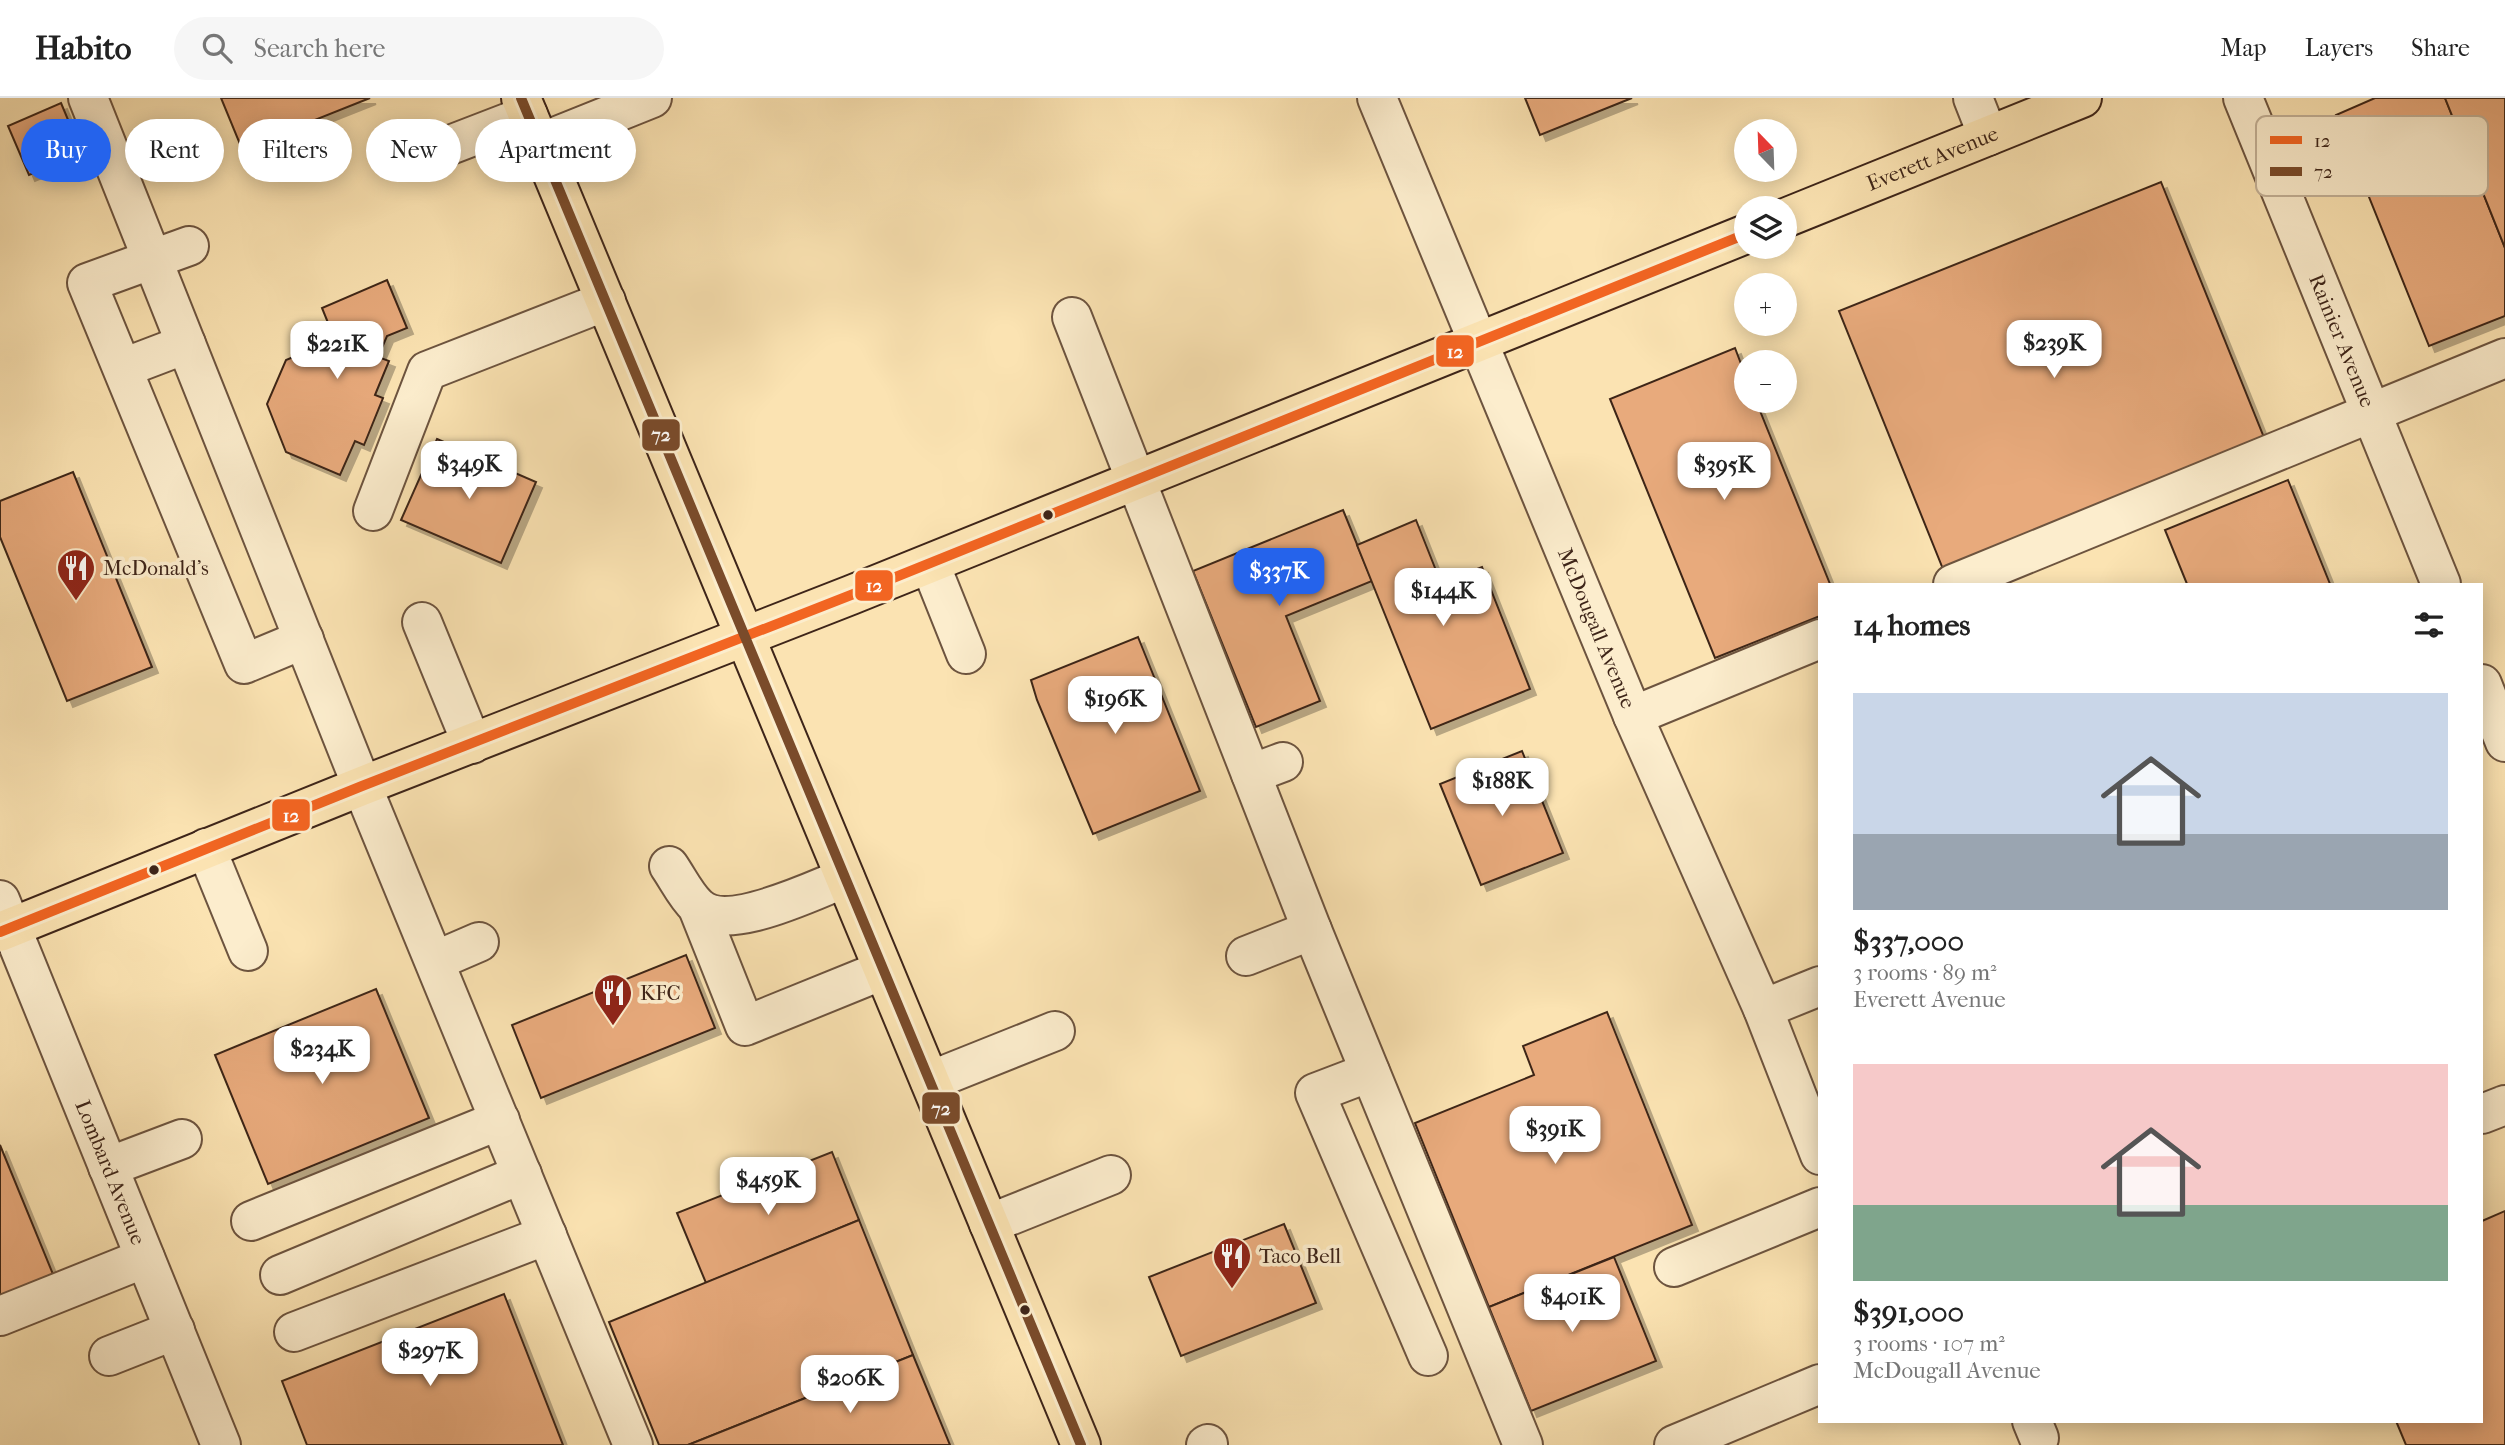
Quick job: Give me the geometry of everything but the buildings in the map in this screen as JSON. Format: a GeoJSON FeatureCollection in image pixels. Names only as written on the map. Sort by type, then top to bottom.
{"type":"FeatureCollection","features":[{"type":"Feature","properties":{"kind":"main road","name":"Everett Avenue"},"geometry":{"type":"LineString","coordinates":[[1797,213],[2082,98]]}},
{"type":"Feature","properties":{"kind":"main road"},"geometry":{"type":"LineString","coordinates":[[556,182],[1081,1445]]}},
{"type":"Feature","properties":{"kind":"main road"},"geometry":{"type":"LineString","coordinates":[[4,920],[206,849],[746,638],[1734,239]]}},
{"type":"Feature","properties":{"kind":"street"},"geometry":{"type":"LineString","coordinates":[[88,98],[117,130],[152,258],[362,786],[633,1445]]}},
{"type":"Feature","properties":{"kind":"street"},"geometry":{"type":"LineString","coordinates":[[530,119],[652,98]]}},
{"type":"Feature","properties":{"kind":"street","name":"McDougall Avenue"},"geometry":{"type":"LineString","coordinates":[[1377,98],[1633,716],[1763,1009],[1818,1150]]}},
{"type":"Feature","properties":{"kind":"street"},"geometry":{"type":"LineString","coordinates":[[1973,98],[1988,136]]}},
{"type":"Feature","properties":{"kind":"street","name":"Rainier Avenue"},"geometry":{"type":"LineString","coordinates":[[2243,98],[2256,130]]}},
{"type":"Feature","properties":{"kind":"street","name":"Rainier Avenue"},"geometry":{"type":"LineString","coordinates":[[2283,196],[2441,583]]}},
{"type":"Feature","properties":{"kind":"street"},"geometry":{"type":"LineString","coordinates":[[189,246],[87,283],[244,664],[304,639]]}},
{"type":"Feature","properties":{"kind":"street"},"geometry":{"type":"LineString","coordinates":[[373,511],[427,371],[606,301]]}},
{"type":"Feature","properties":{"kind":"street"},"geometry":{"type":"LineString","coordinates":[[1072,317],[1137,480],[1267,768],[1312,930],[1523,1445]]}},
{"type":"Feature","properties":{"kind":"street"},"geometry":{"type":"LineString","coordinates":[[123,369],[186,344]]}},
{"type":"Feature","properties":{"kind":"street"},"geometry":{"type":"LineString","coordinates":[[1954,583],[2505,358]]}},
{"type":"Feature","properties":{"kind":"street"},"geometry":{"type":"LineString","coordinates":[[930,564],[966,654]]}},
{"type":"Feature","properties":{"kind":"street"},"geometry":{"type":"LineString","coordinates":[[422,622],[472,744]]}},
{"type":"Feature","properties":{"kind":"street"},"geometry":{"type":"LineString","coordinates":[[1633,716],[1818,640]]}},
{"type":"Feature","properties":{"kind":"street"},"geometry":{"type":"LineString","coordinates":[[206,849],[248,951]]}},
{"type":"Feature","properties":{"kind":"street"},"geometry":{"type":"LineString","coordinates":[[669,866],[698,908],[745,1026],[884,970]]}},
{"type":"Feature","properties":{"kind":"street"},"geometry":{"type":"LineString","coordinates":[[698,908],[718,916],[755,912],[845,878]]}},
{"type":"Feature","properties":{"kind":"street","name":"Lombard Avenue"},"geometry":{"type":"LineString","coordinates":[[4,920],[221,1445]]}},
{"type":"Feature","properties":{"kind":"street"},"geometry":{"type":"LineString","coordinates":[[1246,956],[1312,930]]}},
{"type":"Feature","properties":{"kind":"street"},"geometry":{"type":"LineString","coordinates":[[435,961],[480,942]]}},
{"type":"Feature","properties":{"kind":"street"},"geometry":{"type":"LineString","coordinates":[[1763,1009],[1818,987]]}},
{"type":"Feature","properties":{"kind":"street"},"geometry":{"type":"LineString","coordinates":[[930,1081],[1055,1031]]}},
{"type":"Feature","properties":{"kind":"street"},"geometry":{"type":"LineString","coordinates":[[1370,1072],[1315,1093],[1428,1356]]}},
{"type":"Feature","properties":{"kind":"street"},"geometry":{"type":"LineString","coordinates":[[2483,1114],[2505,1105]]}},
{"type":"Feature","properties":{"kind":"street"},"geometry":{"type":"LineString","coordinates":[[251,1221],[500,1120]]}},
{"type":"Feature","properties":{"kind":"street"},"geometry":{"type":"LineString","coordinates":[[108,1167],[182,1139]]}},
{"type":"Feature","properties":{"kind":"street"},"geometry":{"type":"LineString","coordinates":[[280,1275],[522,1174]]}},
{"type":"Feature","properties":{"kind":"street"},"geometry":{"type":"LineString","coordinates":[[989,1224],[1111,1175]]}},
{"type":"Feature","properties":{"kind":"street"},"geometry":{"type":"LineString","coordinates":[[1674,1267],[1818,1208]]}},
{"type":"Feature","properties":{"kind":"street"},"geometry":{"type":"LineString","coordinates":[[294,1332],[547,1236]]}},
{"type":"Feature","properties":{"kind":"street"},"geometry":{"type":"LineString","coordinates":[[0,1316],[145,1258]]}},
{"type":"Feature","properties":{"kind":"street"},"geometry":{"type":"LineString","coordinates":[[109,1356],[174,1330]]}},
{"type":"Feature","properties":{"kind":"street"},"geometry":{"type":"LineString","coordinates":[[1674,1445],[1818,1385]]}},
{"type":"Feature","properties":{"kind":"transit line","name":"72"},"geometry":{"type":"LineString","coordinates":[[521,98],[1081,1445]]}},
{"type":"Feature","properties":{"kind":"transit line","name":"12"},"geometry":{"type":"LineString","coordinates":[[0,932],[362,786],[851,595],[1734,239]]}},
{"type":"Feature","properties":{"kind":"place","name":"McDonald's"},"geometry":{"type":"Point","coordinates":[76,602]}},
{"type":"Feature","properties":{"kind":"place","name":"KFC"},"geometry":{"type":"Point","coordinates":[613,1027]}},
{"type":"Feature","properties":{"kind":"place","name":"Taco Bell"},"geometry":{"type":"Point","coordinates":[1232,1290]}}]}
